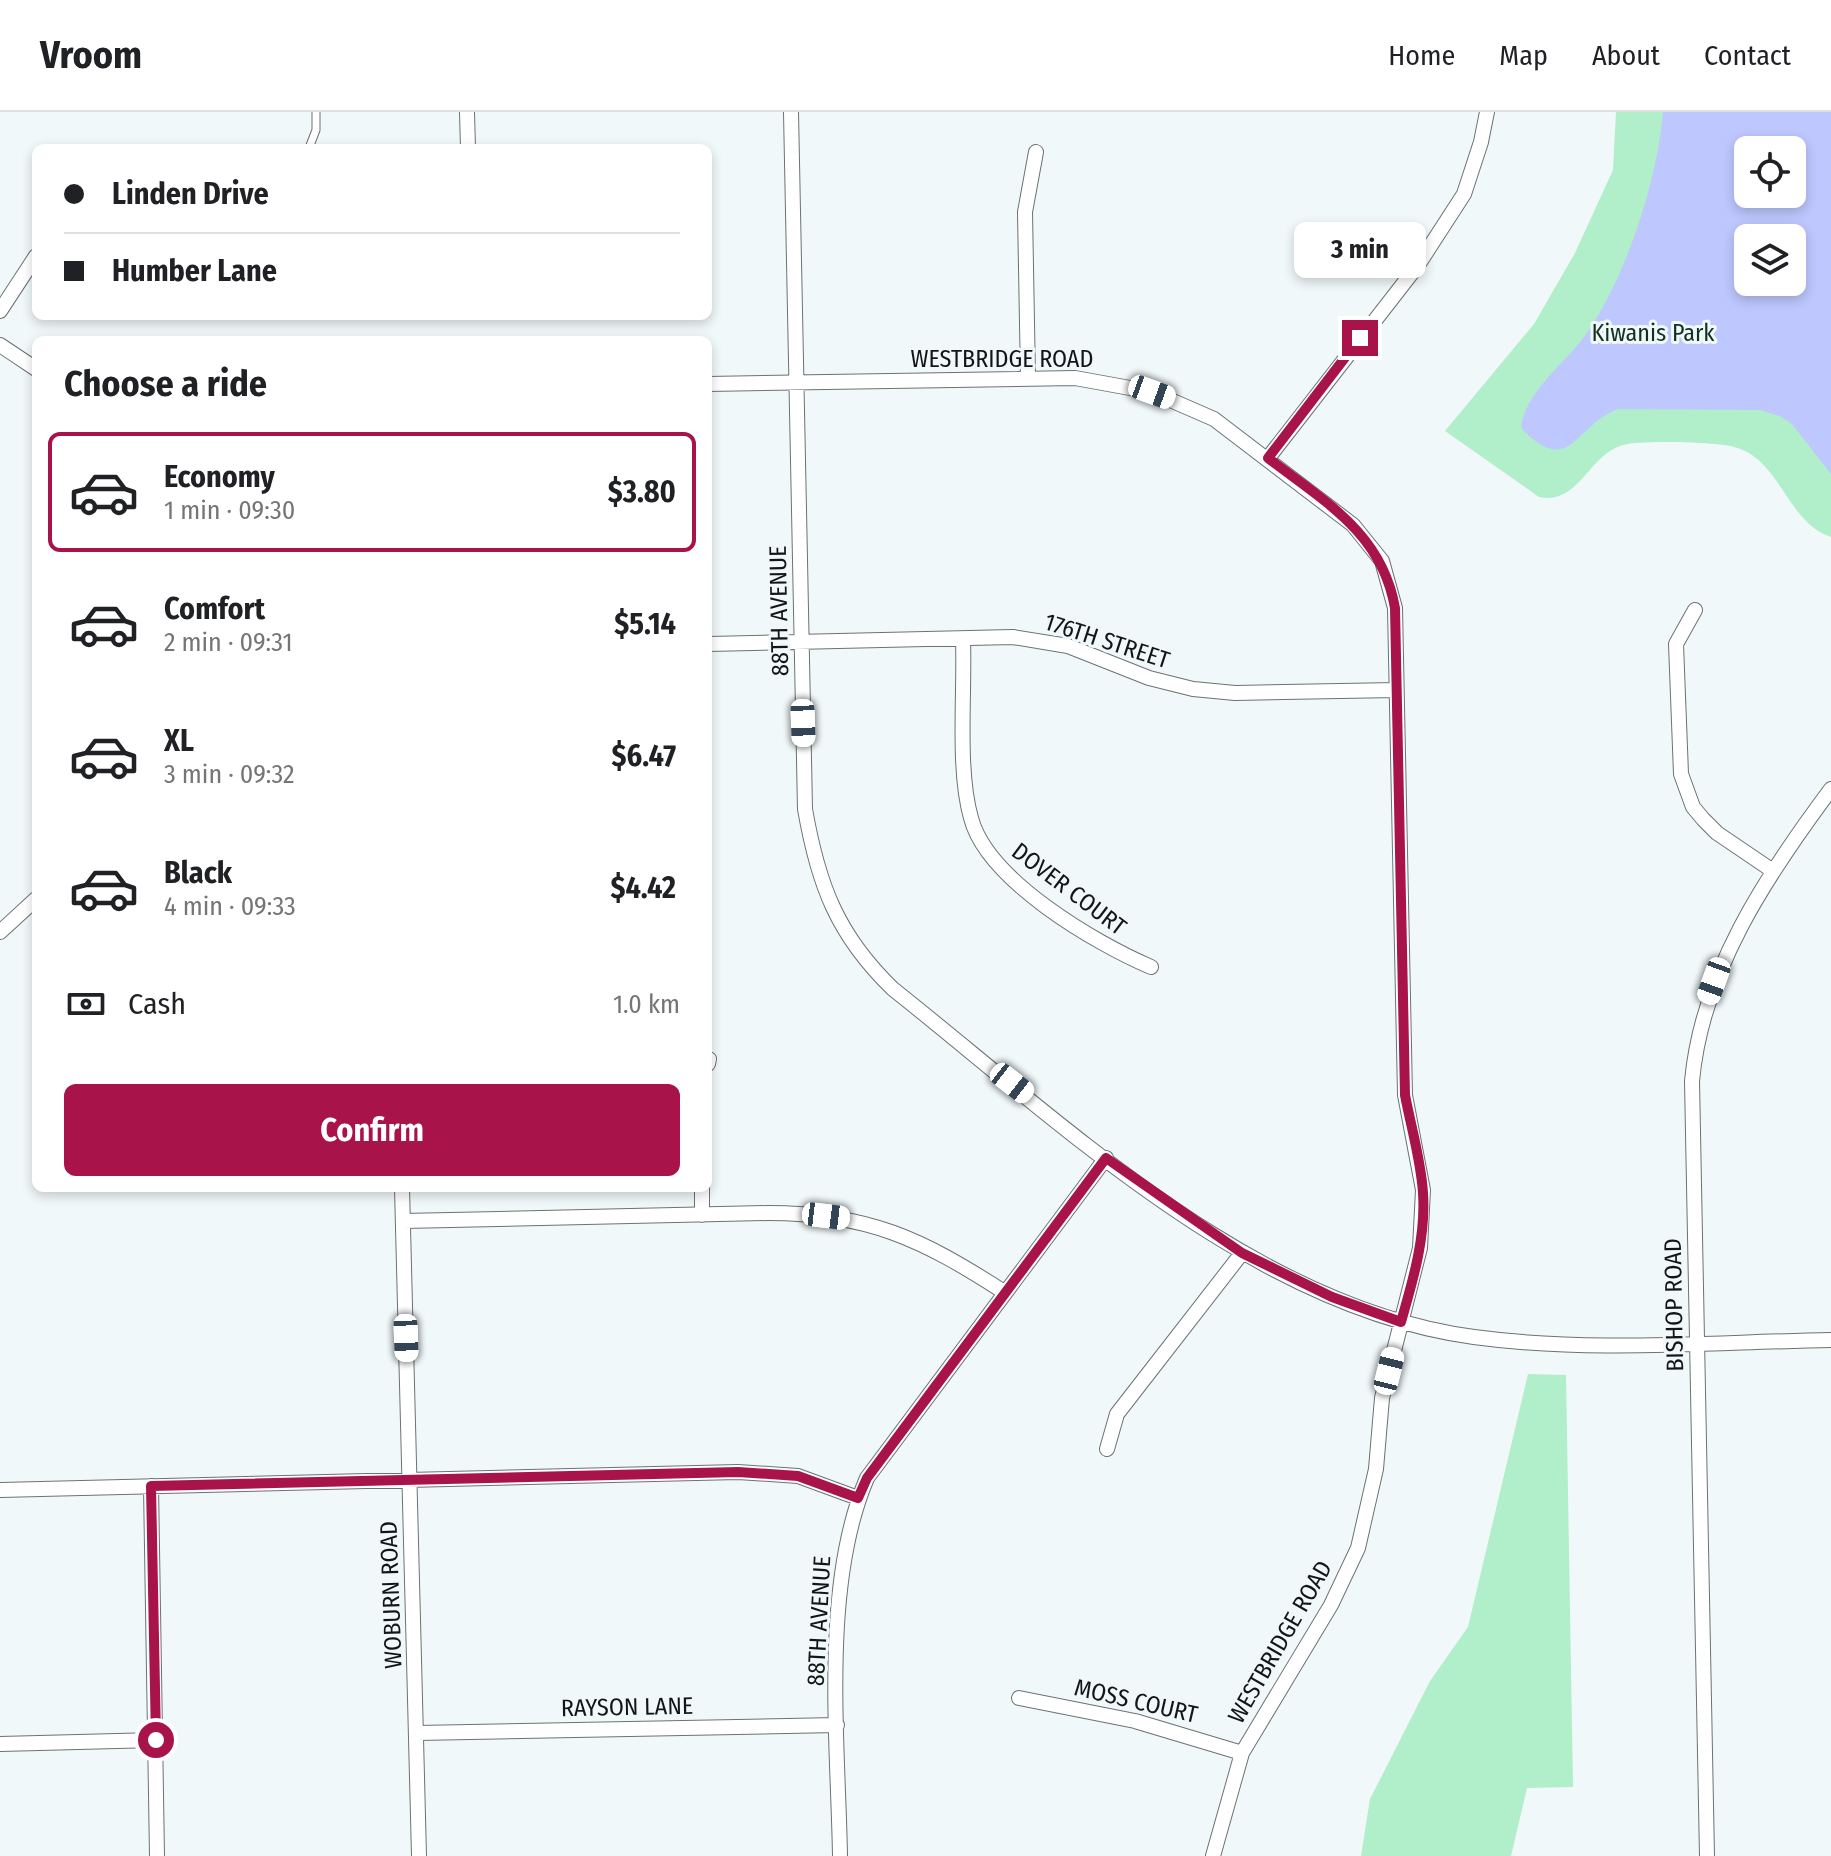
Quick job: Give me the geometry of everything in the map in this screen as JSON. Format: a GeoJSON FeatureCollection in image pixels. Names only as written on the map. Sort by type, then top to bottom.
{"type":"FeatureCollection","features":[{"type":"Feature","properties":{"kind":"street"},"geometry":{"type":"LineString","coordinates":[[467,112],[468,144]]}},
{"type":"Feature","properties":{"kind":"street","name":"88TH AVENUE"},"geometry":{"type":"LineString","coordinates":[[791,112],[805,809],[815,865],[848,939],[893,989],[1106,1158],[867,1478],[858,1498],[839,1578],[837,1725],[840,1856]]}},
{"type":"Feature","properties":{"kind":"street"},"geometry":{"type":"LineString","coordinates":[[1268,458],[1418,265],[1464,194],[1487,112]]}},
{"type":"Feature","properties":{"kind":"street"},"geometry":{"type":"LineString","coordinates":[[1028,378],[1025,212],[1036,152]]}},
{"type":"Feature","properties":{"kind":"street"},"geometry":{"type":"LineString","coordinates":[[0,311],[32,262]]}},
{"type":"Feature","properties":{"kind":"street"},"geometry":{"type":"LineString","coordinates":[[0,345],[32,366]]}},
{"type":"Feature","properties":{"kind":"street","name":"WESTBRIDGE ROAD"},"geometry":{"type":"LineString","coordinates":[[712,384],[1028,378],[1099,380],[1152,392],[1214,419],[1268,458],[1353,525],[1382,561],[1395,608],[1405,1095],[1420,1164],[1424,1212],[1420,1248],[1382,1398],[1376,1469],[1358,1548],[1331,1605],[1242,1753],[1213,1856]]}},
{"type":"Feature","properties":{"kind":"street"},"geometry":{"type":"LineString","coordinates":[[1695,610],[1676,644],[1681,774],[1693,807],[1703,819],[1717,833],[1773,871]]}},
{"type":"Feature","properties":{"kind":"street","name":"DOVER COURT"},"geometry":{"type":"LineString","coordinates":[[963,640],[967,796],[980,842],[1007,875],[1102,946],[1151,967]]}},
{"type":"Feature","properties":{"kind":"street","name":"176TH STREET"},"geometry":{"type":"LineString","coordinates":[[712,644],[1040,640],[1092,654],[1175,686],[1211,691],[1396,690]]}},
{"type":"Feature","properties":{"kind":"street","name":"BISHOP ROAD"},"geometry":{"type":"LineString","coordinates":[[1707,1856],[1694,1056],[1714,981],[1773,871],[1831,789]]}},
{"type":"Feature","properties":{"kind":"street"},"geometry":{"type":"LineString","coordinates":[[0,932],[32,903]]}},
{"type":"Feature","properties":{"kind":"street"},"geometry":{"type":"LineString","coordinates":[[1106,1158],[1242,1253],[1332,1297],[1401,1322],[1471,1337],[1561,1346],[1831,1340]]}},
{"type":"Feature","properties":{"kind":"street","name":"WOBURN ROAD"},"geometry":{"type":"LineString","coordinates":[[402,1192],[419,1856]]}},
{"type":"Feature","properties":{"kind":"street"},"geometry":{"type":"LineString","coordinates":[[702,1192],[702,1215]]}},
{"type":"Feature","properties":{"kind":"street"},"geometry":{"type":"LineString","coordinates":[[403,1221],[798,1213],[864,1222],[920,1242],[1004,1292]]}},
{"type":"Feature","properties":{"kind":"street"},"geometry":{"type":"LineString","coordinates":[[1107,1449],[1117,1414],[1242,1253]]}},
{"type":"Feature","properties":{"kind":"street"},"geometry":{"type":"LineString","coordinates":[[0,1490],[410,1477],[766,1472],[798,1476],[858,1498]]}},
{"type":"Feature","properties":{"kind":"street"},"geometry":{"type":"LineString","coordinates":[[151,1486],[157,1856]]}},
{"type":"Feature","properties":{"kind":"street","name":"MOSS COURT"},"geometry":{"type":"LineString","coordinates":[[1019,1698],[1135,1721],[1242,1753]]}},
{"type":"Feature","properties":{"kind":"street","name":"RAYSON LANE"},"geometry":{"type":"LineString","coordinates":[[417,1733],[837,1725]]}},
{"type":"Feature","properties":{"kind":"street"},"geometry":{"type":"LineString","coordinates":[[0,1744],[156,1740]]}},
{"type":"Feature","properties":{"kind":"lane"},"geometry":{"type":"LineString","coordinates":[[311,144],[316,130],[316,112]]}},
{"type":"Feature","properties":{"kind":"green space","name":"Kiwanis Park"},"geometry":{"type":"Polygon","coordinates":[[[1616,112],[1831,112],[1831,537],[1816,530],[1804,519],[1762,464],[1750,453],[1734,447],[1678,442],[1623,445],[1601,458],[1574,487],[1552,498],[1539,497],[1445,431],[1534,324],[1575,253],[1613,170],[1616,112]]]}},
{"type":"Feature","properties":{"kind":"green space"},"geometry":{"type":"Polygon","coordinates":[[[1528,1374],[1566,1375],[1573,1787],[1527,1788],[1511,1856],[1361,1856],[1370,1799],[1430,1681],[1468,1627],[1528,1374]]]}},
{"type":"Feature","properties":{"kind":"water"},"geometry":{"type":"Polygon","coordinates":[[[1663,112],[1831,112],[1831,474],[1792,424],[1780,416],[1760,410],[1618,409],[1562,449],[1551,449],[1521,428],[1524,414],[1538,389],[1579,344],[1602,309],[1638,227],[1654,168],[1663,112]]]}},
{"type":"Feature","properties":{"kind":"route"},"geometry":{"type":"LineString","coordinates":[[156,1740],[151,1486],[410,1477],[766,1472],[798,1476],[858,1498],[867,1478],[1106,1158],[1242,1253],[1332,1297],[1401,1322],[1420,1248],[1424,1212],[1420,1164],[1405,1095],[1399,763],[1392,586],[1382,561],[1369,541],[1268,458],[1360,338]]}}]}
